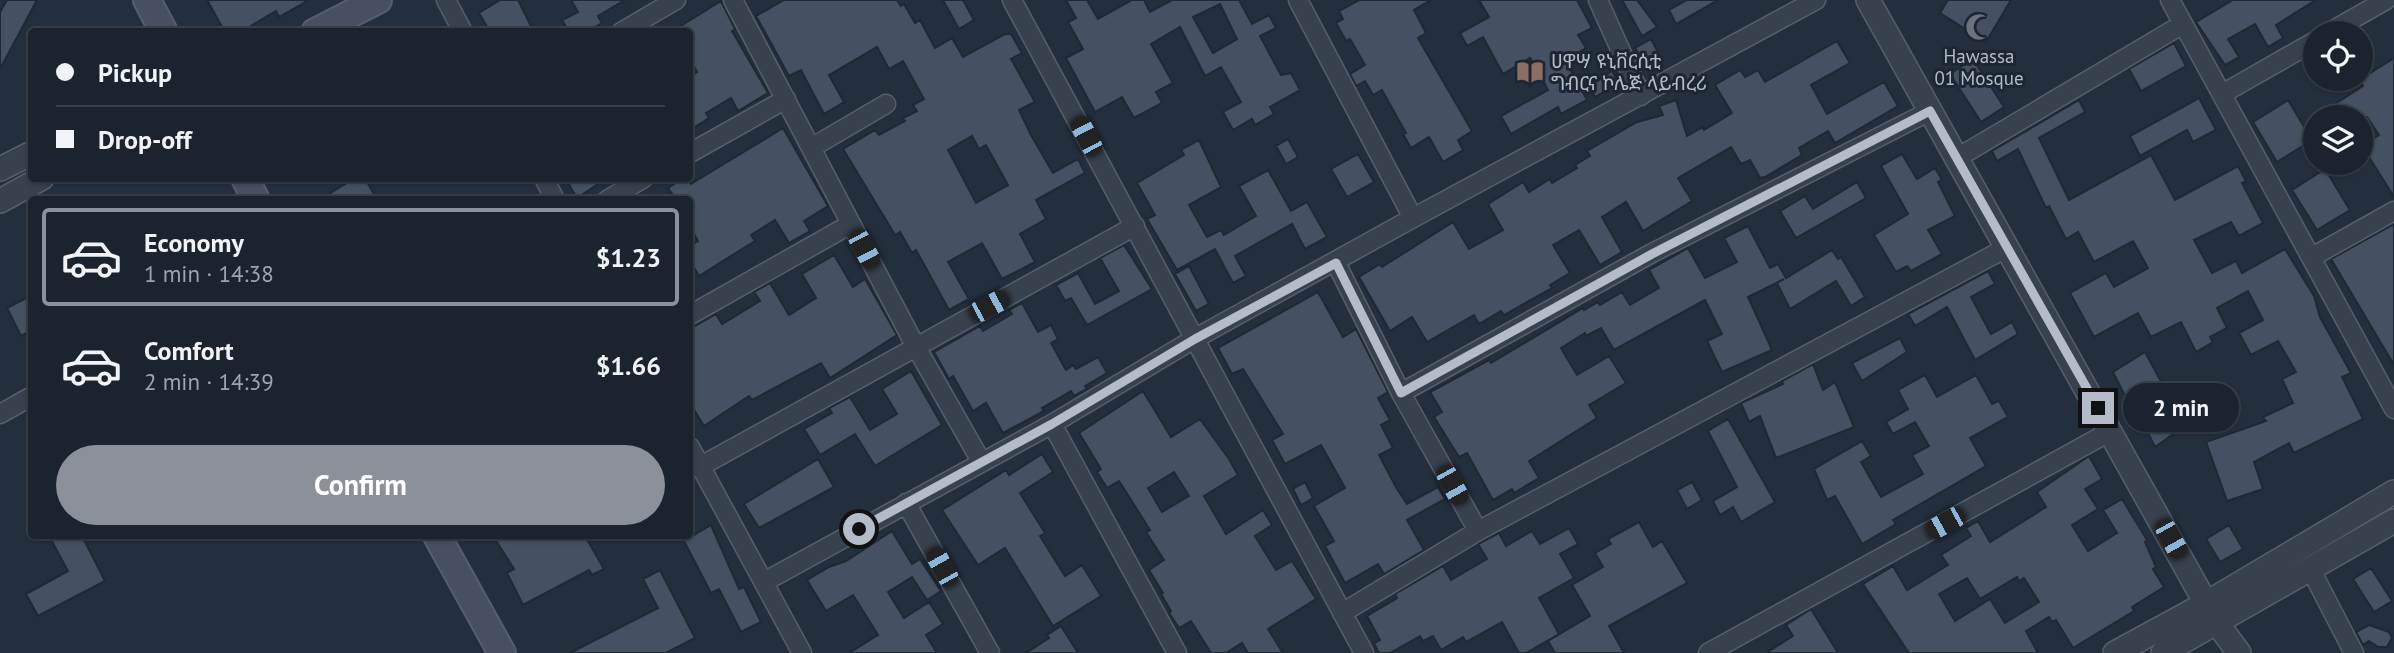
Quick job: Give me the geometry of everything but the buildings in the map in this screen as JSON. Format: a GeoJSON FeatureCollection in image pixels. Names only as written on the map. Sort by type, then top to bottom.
{"type":"FeatureCollection","features":[{"type":"Feature","properties":{"kind":"main road"},"geometry":{"type":"LineString","coordinates":[[147,0],[162,28]]}},
{"type":"Feature","properties":{"kind":"main road"},"geometry":{"type":"LineString","coordinates":[[323,28],[379,0]]}},
{"type":"Feature","properties":{"kind":"main road"},"geometry":{"type":"LineString","coordinates":[[439,539],[502,653]]}},
{"type":"Feature","properties":{"kind":"street"},"geometry":{"type":"LineString","coordinates":[[446,0],[461,28]]}},
{"type":"Feature","properties":{"kind":"street"},"geometry":{"type":"LineString","coordinates":[[628,28],[676,0]]}},
{"type":"Feature","properties":{"kind":"street"},"geometry":{"type":"LineString","coordinates":[[733,0],[916,347],[981,461]]}},
{"type":"Feature","properties":{"kind":"street"},"geometry":{"type":"LineString","coordinates":[[1012,0],[1364,653]]}},
{"type":"Feature","properties":{"kind":"street"},"geometry":{"type":"LineString","coordinates":[[1298,0],[1413,218]]}},
{"type":"Feature","properties":{"kind":"street"},"geometry":{"type":"LineString","coordinates":[[1598,0],[1641,96]]}},
{"type":"Feature","properties":{"kind":"street"},"geometry":{"type":"LineString","coordinates":[[764,582],[1052,424],[1195,339],[1413,218],[1816,0]]}},
{"type":"Feature","properties":{"kind":"street"},"geometry":{"type":"LineString","coordinates":[[1868,0],[2212,613],[2239,653]]}},
{"type":"Feature","properties":{"kind":"street"},"geometry":{"type":"LineString","coordinates":[[2170,0],[2394,409]]}},
{"type":"Feature","properties":{"kind":"street"},"geometry":{"type":"LineString","coordinates":[[2349,21],[2386,0]]}},
{"type":"Feature","properties":{"kind":"street"},"geometry":{"type":"LineString","coordinates":[[1957,158],[2183,23]]}},
{"type":"Feature","properties":{"kind":"street"},"geometry":{"type":"LineString","coordinates":[[2222,94],[2303,48]]}},
{"type":"Feature","properties":{"kind":"street"},"geometry":{"type":"LineString","coordinates":[[693,151],[786,99]]}},
{"type":"Feature","properties":{"kind":"street"},"geometry":{"type":"LineString","coordinates":[[811,148],[886,104]]}},
{"type":"Feature","properties":{"kind":"street"},"geometry":{"type":"LineString","coordinates":[[1401,393],[1664,247],[1930,111]]}},
{"type":"Feature","properties":{"kind":"street"},"geometry":{"type":"LineString","coordinates":[[0,169],[28,155]]}},
{"type":"Feature","properties":{"kind":"street"},"geometry":{"type":"LineString","coordinates":[[614,196],[637,182]]}},
{"type":"Feature","properties":{"kind":"street"},"geometry":{"type":"LineString","coordinates":[[0,201],[32,191]]}},
{"type":"Feature","properties":{"kind":"street"},"geometry":{"type":"LineString","coordinates":[[2312,257],[2394,211]]}},
{"type":"Feature","properties":{"kind":"street"},"geometry":{"type":"LineString","coordinates":[[693,314],[851,224]]}},
{"type":"Feature","properties":{"kind":"street"},"geometry":{"type":"LineString","coordinates":[[701,466],[1135,226]]}},
{"type":"Feature","properties":{"kind":"street"},"geometry":{"type":"LineString","coordinates":[[1342,613],[1478,531],[2008,247]]}},
{"type":"Feature","properties":{"kind":"street"},"geometry":{"type":"LineString","coordinates":[[1336,263],[1401,393],[1478,531]]}},
{"type":"Feature","properties":{"kind":"street"},"geometry":{"type":"LineString","coordinates":[[0,414],[28,399]]}},
{"type":"Feature","properties":{"kind":"street"},"geometry":{"type":"LineString","coordinates":[[1052,424],[1177,653]]}},
{"type":"Feature","properties":{"kind":"street"},"geometry":{"type":"LineString","coordinates":[[1708,653],[2110,431]]}},
{"type":"Feature","properties":{"kind":"street"},"geometry":{"type":"LineString","coordinates":[[693,452],[802,653]]}},
{"type":"Feature","properties":{"kind":"street"},"geometry":{"type":"LineString","coordinates":[[2163,653],[2212,613],[2394,492]]}},
{"type":"Feature","properties":{"kind":"street"},"geometry":{"type":"LineString","coordinates":[[906,503],[989,653]]}},
{"type":"Feature","properties":{"kind":"street"},"geometry":{"type":"LineString","coordinates":[[2115,653],[2311,570],[2394,521]]}},
{"type":"Feature","properties":{"kind":"street"},"geometry":{"type":"LineString","coordinates":[[2311,570],[2354,653]]}},
{"type":"Feature","properties":{"kind":"place","name":"Hawassa 01 Mosque"},"geometry":{"type":"Point","coordinates":[1979,27]}},
{"type":"Feature","properties":{"kind":"place","name":"ሀዋሣ ዩኒቨርሲቲ ግብርና ኮሌጅ ላይብረሪ"},"geometry":{"type":"Point","coordinates":[1530,72]}},
{"type":"Feature","properties":{"kind":"route"},"geometry":{"type":"LineString","coordinates":[[859,529],[1052,424],[1195,339],[1336,263],[1401,393],[1652,254],[1930,111],[2098,408]]}}]}
